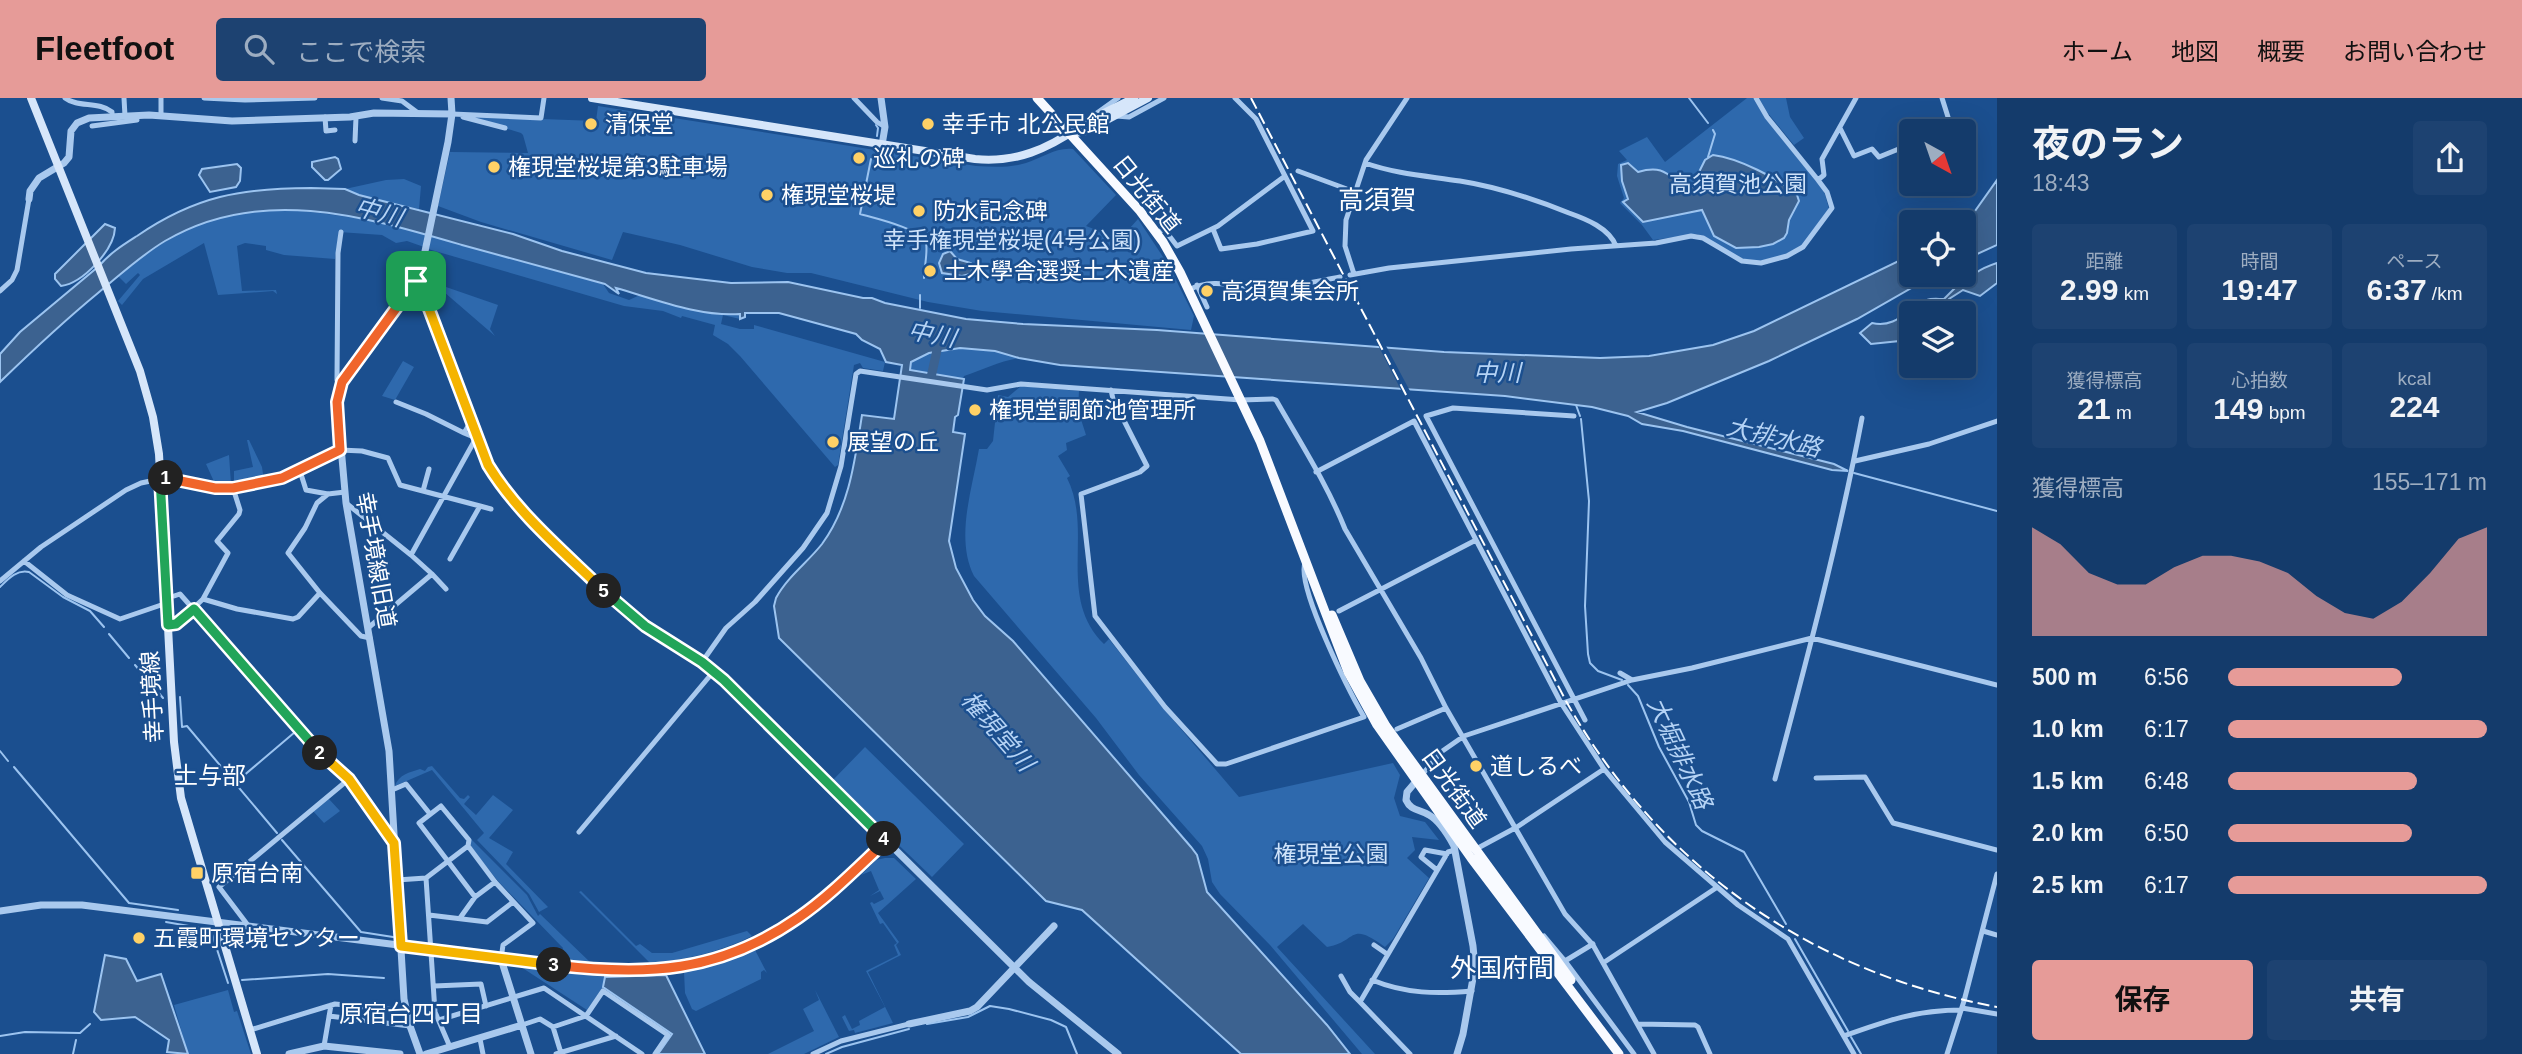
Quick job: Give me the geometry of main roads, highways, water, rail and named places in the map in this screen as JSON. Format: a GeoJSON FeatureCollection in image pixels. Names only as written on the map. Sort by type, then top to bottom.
{"type":"FeatureCollection","features":[{"type":"Feature","properties":{"kind":"highway","name":"日光街道"},"geometry":{"type":"LineString","coordinates":[[1037,98],[1140,211],[1193,288],[1201,316],[1239,396],[1364,690],[1418,778],[1619,1054]]}},
{"type":"Feature","properties":{"kind":"highway","name":"日光街道"},"geometry":{"type":"LineString","coordinates":[[1418,778],[1626,1054]]}},
{"type":"Feature","properties":{"kind":"main road","name":"幸手境線"},"geometry":{"type":"LineString","coordinates":[[31,98],[145,387],[156,435],[160,478],[174,742],[181,798],[257,1054]]}},
{"type":"Feature","properties":{"kind":"main road"},"geometry":{"type":"LineString","coordinates":[[592,98],[975,159],[1006,160],[1033,154],[1134,98]]}},
{"type":"Feature","properties":{"kind":"main road"},"geometry":{"type":"LineString","coordinates":[[1070,135],[1086,131],[1148,98]]}},
{"type":"Feature","properties":{"kind":"water"},"geometry":{"type":"Polygon","coordinates":[[[1713,155],[1757,170],[1797,195],[1799,201],[1789,220],[1784,238],[1759,247],[1736,248],[1714,236],[1702,210],[1643,222],[1623,202],[1628,199],[1622,181],[1621,165],[1628,163],[1638,172],[1661,171],[1690,190],[1705,160],[1713,155]]]}},
{"type":"Feature","properties":{"kind":"water"},"geometry":{"type":"Polygon","coordinates":[[[335,157],[341,169],[328,180],[312,167],[312,162],[335,157]]]}},
{"type":"Feature","properties":{"kind":"water"},"geometry":{"type":"Polygon","coordinates":[[[237,164],[241,168],[240,181],[236,187],[210,192],[199,175],[202,169],[237,164]]]}},
{"type":"Feature","properties":{"kind":"water"},"geometry":{"type":"Polygon","coordinates":[[[1997,180],[1997,245],[1976,255],[1976,210],[1997,180]]]}},
{"type":"Feature","properties":{"kind":"water","name":"中川"},"geometry":{"type":"Polygon","coordinates":[[[286,188],[345,189],[646,273],[731,283],[788,282],[966,319],[1157,330],[1444,352],[1600,358],[1649,356],[1713,345],[1754,331],[1899,261],[1899,287],[1913,287],[1857,319],[1769,361],[1667,403],[1637,412],[1834,464],[1848,471],[1832,470],[1683,431],[1642,424],[1628,416],[1592,407],[1505,396],[1060,365],[995,351],[960,348],[929,353],[911,362],[910,370],[964,379],[953,432],[965,434],[949,541],[956,568],[973,600],[985,616],[1013,641],[1191,847],[1197,855],[1207,892],[1350,1054],[1241,1054],[1082,910],[1046,901],[779,638],[774,606],[776,598],[786,583],[822,544],[839,514],[850,482],[862,415],[894,419],[902,365],[886,362],[880,349],[856,334],[779,313],[745,313],[745,317],[740,319],[740,314],[693,310],[616,288],[619,294],[605,284],[387,224],[312,211],[275,210],[238,214],[201,224],[165,241],[85,304],[0,382],[0,354],[20,332],[112,253],[158,222],[199,203],[241,193],[286,188]]]}},
{"type":"Feature","properties":{"kind":"water"},"geometry":{"type":"Polygon","coordinates":[[[105,224],[115,228],[103,255],[79,279],[61,286],[55,279],[55,274],[105,224]]]}},
{"type":"Feature","properties":{"kind":"water"},"geometry":{"type":"Polygon","coordinates":[[[950,251],[957,259],[971,263],[974,267],[970,274],[962,276],[942,273],[939,263],[943,254],[950,251]]]}},
{"type":"Feature","properties":{"kind":"water"},"geometry":{"type":"Polygon","coordinates":[[[1997,263],[1997,283],[1980,296],[1963,290],[1948,301],[1925,301],[1944,299],[1956,287],[1976,287],[1976,273],[1997,263]]]}},
{"type":"Feature","properties":{"kind":"water"},"geometry":{"type":"Polygon","coordinates":[[[1899,317],[1899,341],[1871,344],[1860,333],[1872,323],[1899,317]]]}},
{"type":"Feature","properties":{"kind":"water"},"geometry":{"type":"Polygon","coordinates":[[[105,955],[126,959],[137,981],[161,974],[188,1054],[167,1052],[169,1040],[135,1017],[101,1020],[94,1012],[105,955]]]}},
{"type":"Feature","properties":{"kind":"water"},"geometry":{"type":"Polygon","coordinates":[[[666,975],[705,1054],[658,1054],[672,1034],[603,987],[605,977],[666,975]]]}},
{"type":"Feature","properties":{"kind":"waterway"},"geometry":{"type":"LineString","coordinates":[[1689,98],[1708,123]]}},
{"type":"Feature","properties":{"kind":"waterway"},"geometry":{"type":"LineString","coordinates":[[876,125],[877,136]]}},
{"type":"Feature","properties":{"kind":"waterway"},"geometry":{"type":"LineString","coordinates":[[1708,157],[1715,134],[1713,130]]}},
{"type":"Feature","properties":{"kind":"waterway"},"geometry":{"type":"LineString","coordinates":[[871,159],[860,214],[897,225],[923,238],[926,243],[924,278]]}},
{"type":"Feature","properties":{"kind":"waterway","name":"中川"},"geometry":{"type":"LineString","coordinates":[[920,295],[920,308]]}},
{"type":"Feature","properties":{"kind":"waterway","name":"権現堂川"},"geometry":{"type":"LineString","coordinates":[[930,382],[939,341]]}},
{"type":"Feature","properties":{"kind":"waterway","name":"大堀排水路"},"geometry":{"type":"LineString","coordinates":[[1576,405],[1580,416]]}},
{"type":"Feature","properties":{"kind":"waterway","name":"大堀排水路"},"geometry":{"type":"LineString","coordinates":[[1581,419],[1589,501],[1585,606],[1588,654],[1590,663],[1598,671],[1622,680]]}},
{"type":"Feature","properties":{"kind":"waterway","name":"大排水路"},"geometry":{"type":"LineString","coordinates":[[1854,473],[1997,511]]}},
{"type":"Feature","properties":{"kind":"waterway"},"geometry":{"type":"LineString","coordinates":[[0,587],[17,573],[29,572],[63,597],[90,611],[104,627]]}},
{"type":"Feature","properties":{"kind":"waterway"},"geometry":{"type":"LineString","coordinates":[[109,634],[129,658]]}},
{"type":"Feature","properties":{"kind":"waterway"},"geometry":{"type":"LineString","coordinates":[[135,665],[163,698]]}},
{"type":"Feature","properties":{"kind":"waterway","name":"大堀排水路"},"geometry":{"type":"LineString","coordinates":[[1628,685],[1638,696],[1659,747],[1689,802],[1696,825],[1702,831],[1744,852],[1786,924]]}},
{"type":"Feature","properties":{"kind":"waterway"},"geometry":{"type":"LineString","coordinates":[[180,697],[182,727],[187,726],[277,833]]}},
{"type":"Feature","properties":{"kind":"waterway"},"geometry":{"type":"LineString","coordinates":[[235,783],[295,732]]}},
{"type":"Feature","properties":{"kind":"waterway"},"geometry":{"type":"LineString","coordinates":[[0,751],[8,761]]}},
{"type":"Feature","properties":{"kind":"waterway"},"geometry":{"type":"LineString","coordinates":[[14,767],[129,903],[178,910]]}},
{"type":"Feature","properties":{"kind":"waterway"},"geometry":{"type":"LineString","coordinates":[[282,840],[361,932],[393,937]]}},
{"type":"Feature","properties":{"kind":"waterway"},"geometry":{"type":"LineString","coordinates":[[166,922],[206,929],[212,934],[228,983]]}},
{"type":"Feature","properties":{"kind":"waterway","name":"大堀排水路"},"geometry":{"type":"LineString","coordinates":[[1795,939],[1848,1031]]}},
{"type":"Feature","properties":{"kind":"waterway"},"geometry":{"type":"LineString","coordinates":[[242,980],[328,974],[384,978]]}},
{"type":"Feature","properties":{"kind":"waterway"},"geometry":{"type":"LineString","coordinates":[[927,1024],[968,1017],[990,1006],[1009,1009],[1051,1020],[1066,1027],[1077,1054]]}},
{"type":"Feature","properties":{"kind":"waterway"},"geometry":{"type":"LineString","coordinates":[[0,1036],[25,1032],[80,1033],[90,1024]]}},
{"type":"Feature","properties":{"kind":"waterway"},"geometry":{"type":"LineString","coordinates":[[826,1054],[909,1029]]}},
{"type":"Feature","properties":{"kind":"waterway","name":"大堀排水路"},"geometry":{"type":"LineString","coordinates":[[1851,1037],[1861,1054]]}},
{"type":"Feature","properties":{"kind":"waterway"},"geometry":{"type":"LineString","coordinates":[[73,1054],[76,1040]]}},
{"type":"Feature","properties":{"kind":"railway"},"geometry":{"type":"LineString","coordinates":[[1251,98],[1566,701],[1604,760],[1647,814],[1694,862],[1747,903],[1803,939],[1864,968],[1929,991],[1997,1007]]}},
{"type":"Feature","properties":{"kind":"place","name":"清保堂"},"geometry":{"type":"Point","coordinates":[591,124]}},
{"type":"Feature","properties":{"kind":"place","name":"幸手市 北公民館"},"geometry":{"type":"Point","coordinates":[928,124]}},
{"type":"Feature","properties":{"kind":"place","name":"巡礼の碑"},"geometry":{"type":"Point","coordinates":[859,158]}},
{"type":"Feature","properties":{"kind":"place","name":"権現堂桜堤第3駐車場"},"geometry":{"type":"Point","coordinates":[494,167]}},
{"type":"Feature","properties":{"kind":"place","name":"権現堂桜堤"},"geometry":{"type":"Point","coordinates":[767,195]}},
{"type":"Feature","properties":{"kind":"place","name":"防水記念碑"},"geometry":{"type":"Point","coordinates":[919,211]}},
{"type":"Feature","properties":{"kind":"place","name":"土木學舎選奨土木遺産"},"geometry":{"type":"Point","coordinates":[930,271]}},
{"type":"Feature","properties":{"kind":"place","name":"高須賀集会所"},"geometry":{"type":"Point","coordinates":[1207,291]}},
{"type":"Feature","properties":{"kind":"place","name":"権現堂調節池管理所"},"geometry":{"type":"Point","coordinates":[975,410]}},
{"type":"Feature","properties":{"kind":"place","name":"展望の丘"},"geometry":{"type":"Point","coordinates":[833,442]}},
{"type":"Feature","properties":{"kind":"place","name":"道しるべ"},"geometry":{"type":"Point","coordinates":[1476,766]}},
{"type":"Feature","properties":{"kind":"place","name":"原宿台南"},"geometry":{"type":"Point","coordinates":[197,873]}},
{"type":"Feature","properties":{"kind":"place","name":"五霞町環境センター"},"geometry":{"type":"Point","coordinates":[139,938]}},
{"type":"Feature","properties":{"kind":"district","name":"高須賀"},"geometry":{"type":"Point","coordinates":[1377,200]}},
{"type":"Feature","properties":{"kind":"district","name":"土与部"},"geometry":{"type":"Point","coordinates":[210,775]}},
{"type":"Feature","properties":{"kind":"district","name":"外国府間"},"geometry":{"type":"Point","coordinates":[1502,968]}},
{"type":"Feature","properties":{"kind":"district","name":"原宿台四丁目"},"geometry":{"type":"Point","coordinates":[411,1013]}},
{"type":"Feature","properties":{"kind":"park label","name":"高須賀池公園"},"geometry":{"type":"Point","coordinates":[1738,184]}},
{"type":"Feature","properties":{"kind":"park label","name":"幸手権現堂桜堤(4号公園)"},"geometry":{"type":"Point","coordinates":[1012,240]}},
{"type":"Feature","properties":{"kind":"park label","name":"権現堂公園"},"geometry":{"type":"Point","coordinates":[1331,854]}}]}
